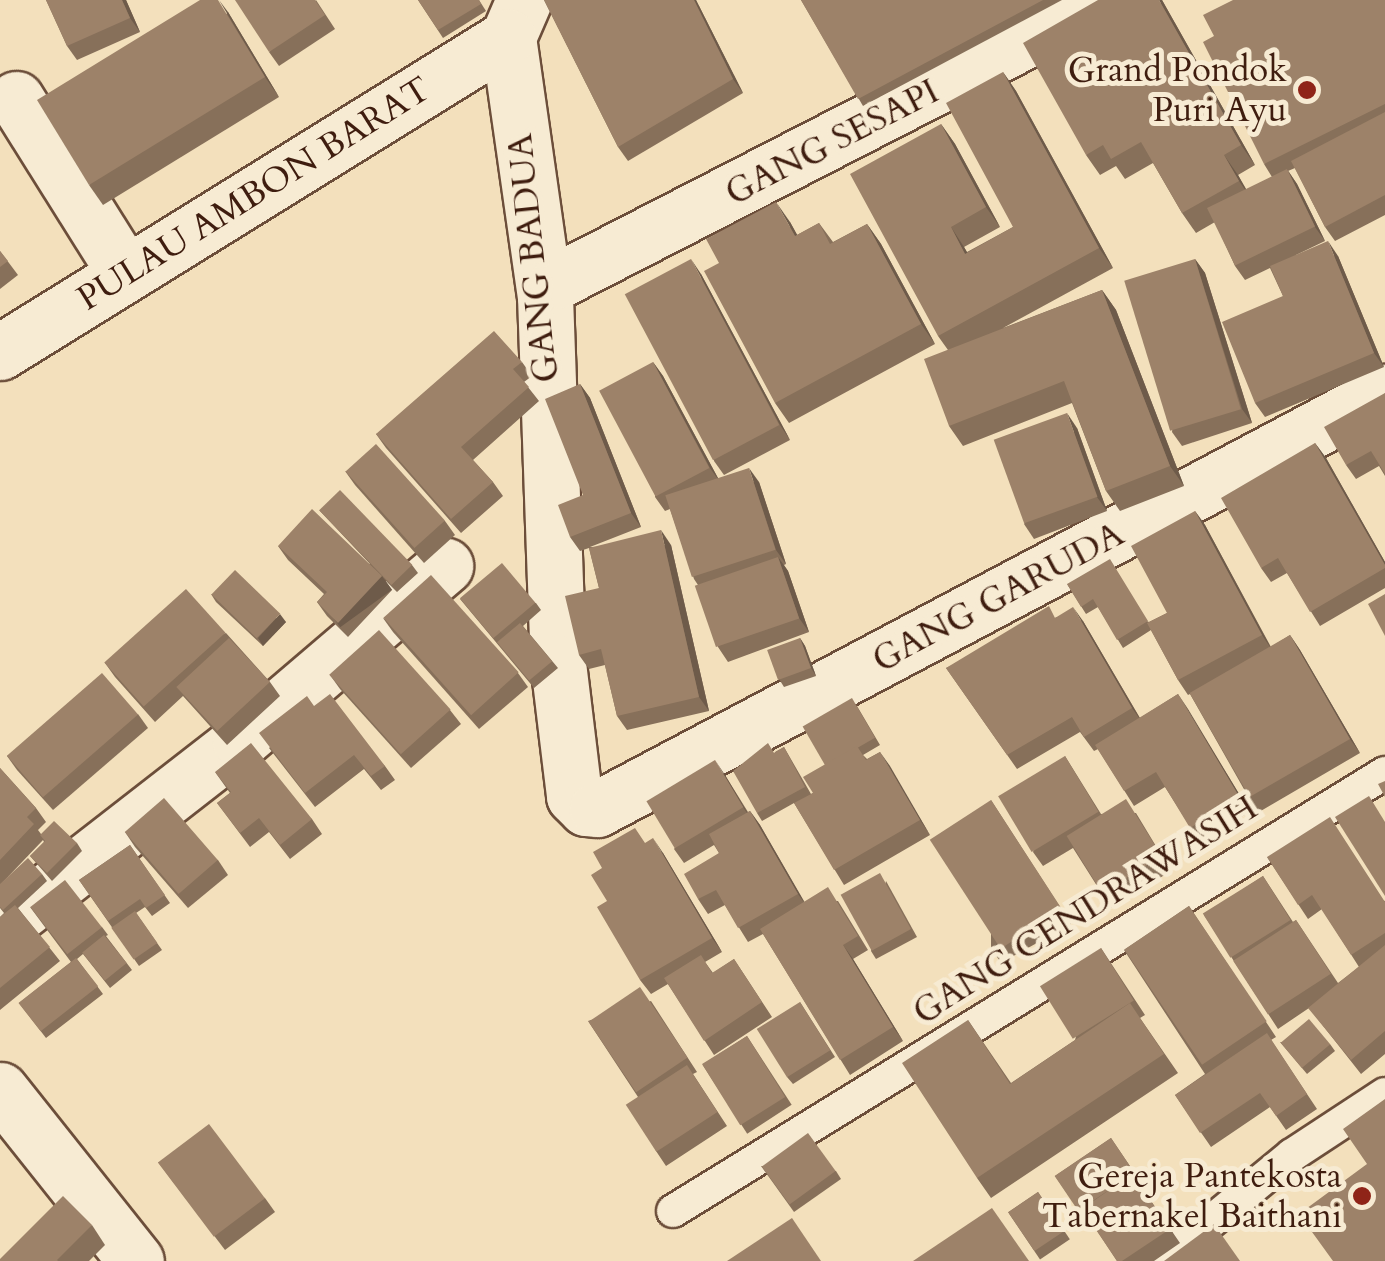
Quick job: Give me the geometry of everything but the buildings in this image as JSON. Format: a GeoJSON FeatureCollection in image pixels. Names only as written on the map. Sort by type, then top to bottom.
{"type":"FeatureCollection","features":[{"type":"Feature","properties":{"kind":"street","name":"GANG SESAPI"},"geometry":{"type":"LineString","coordinates":[[559,280],[1104,0]]}},
{"type":"Feature","properties":{"kind":"street","name":"PULAU AMBON BARAT"},"geometry":{"type":"LineString","coordinates":[[0,352],[516,18]]}},
{"type":"Feature","properties":{"kind":"street","name":"GANG BADUA"},"geometry":{"type":"LineString","coordinates":[[516,18],[545,296],[550,539],[574,796],[586,808],[611,801]]}},
{"type":"Feature","properties":{"kind":"street"},"geometry":{"type":"LineString","coordinates":[[16,99],[125,273]]}},
{"type":"Feature","properties":{"kind":"street","name":"GANG GARUDA"},"geometry":{"type":"LineString","coordinates":[[611,801],[1385,392]]}},
{"type":"Feature","properties":{"kind":"street"},"geometry":{"type":"LineString","coordinates":[[0,928],[240,741],[445,566]]}},
{"type":"Feature","properties":{"kind":"street"},"geometry":{"type":"LineString","coordinates":[[0,1090],[136,1261]]}},
{"type":"Feature","properties":{"kind":"lane","name":"GANG CENDRAWASIH"},"geometry":{"type":"LineString","coordinates":[[674,1210],[1385,773]]}},
{"type":"Feature","properties":{"kind":"lane"},"geometry":{"type":"LineString","coordinates":[[1163,1261],[1292,1156],[1385,1094]]}},
{"type":"Feature","properties":{"kind":"place","name":"Grand Pondok Puri Ayu"},"geometry":{"type":"Point","coordinates":[1307,90]}},
{"type":"Feature","properties":{"kind":"place","name":"Gereja Pantekosta Tabernakel Baithani"},"geometry":{"type":"Point","coordinates":[1362,1196]}}]}
